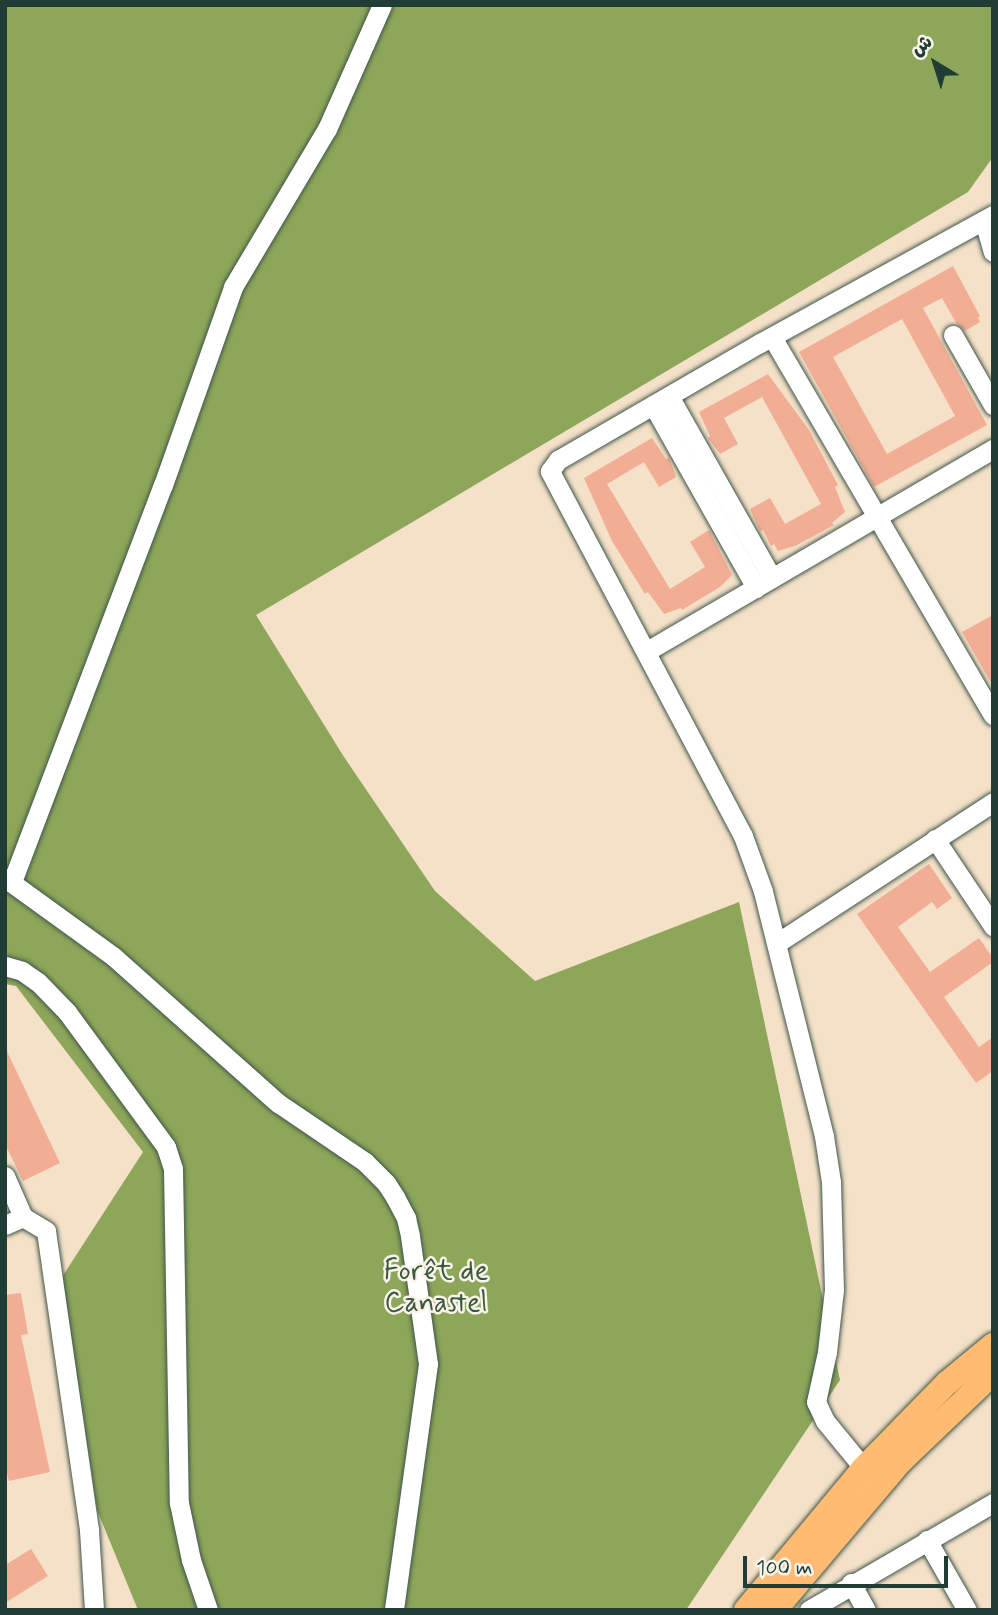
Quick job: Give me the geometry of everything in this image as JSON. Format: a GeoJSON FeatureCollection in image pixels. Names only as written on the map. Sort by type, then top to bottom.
{"type":"FeatureCollection","features":[{"type":"Feature","properties":{"kind":"main road"},"geometry":{"type":"LineString","coordinates":[[775,1610],[871,1477],[947,1383],[993,1345]]}},
{"type":"Feature","properties":{"kind":"main road"},"geometry":{"type":"LineString","coordinates":[[746,1610],[871,1477],[993,1373]]}},
{"type":"Feature","properties":{"kind":"street"},"geometry":{"type":"LineString","coordinates":[[382,5],[327,129],[233,287],[168,472],[9,880],[114,957],[278,1103],[365,1162],[386,1183],[407,1219],[428,1364],[394,1610]]}},
{"type":"Feature","properties":{"kind":"street"},"geometry":{"type":"LineString","coordinates":[[871,1477],[825,1421],[816,1402],[827,1352],[834,1290],[831,1182],[824,1136],[777,943],[743,836],[550,471],[558,460],[772,337],[988,218],[993,253]]}},
{"type":"Feature","properties":{"kind":"street"},"geometry":{"type":"LineString","coordinates":[[953,335],[993,405]]}},
{"type":"Feature","properties":{"kind":"street"},"geometry":{"type":"LineString","coordinates":[[772,337],[875,519],[993,715]]}},
{"type":"Feature","properties":{"kind":"street"},"geometry":{"type":"LineString","coordinates":[[661,401],[764,583]]}},
{"type":"Feature","properties":{"kind":"street"},"geometry":{"type":"LineString","coordinates":[[647,651],[993,449]]}},
{"type":"Feature","properties":{"kind":"street"},"geometry":{"type":"LineString","coordinates":[[777,943],[993,802]]}},
{"type":"Feature","properties":{"kind":"street"},"geometry":{"type":"LineString","coordinates":[[935,839],[993,926]]}},
{"type":"Feature","properties":{"kind":"street"},"geometry":{"type":"LineString","coordinates":[[5,965],[22,971],[38,982],[67,1012],[166,1147],[173,1169],[178,1503],[191,1560],[208,1610]]}},
{"type":"Feature","properties":{"kind":"street"},"geometry":{"type":"LineString","coordinates":[[5,1175],[14,1221],[46,1231],[89,1530],[94,1610]]}},
{"type":"Feature","properties":{"kind":"street"},"geometry":{"type":"LineString","coordinates":[[809,1610],[851,1583],[993,1503]]}},
{"type":"Feature","properties":{"kind":"street"},"geometry":{"type":"LineString","coordinates":[[928,1540],[967,1610]]}},
{"type":"Feature","properties":{"kind":"street"},"geometry":{"type":"LineString","coordinates":[[851,1583],[866,1610]]}},
{"type":"Feature","properties":{"kind":"green space","name":"Forêt de Canastel"},"geometry":{"type":"Polygon","coordinates":[[[5,5],[993,5],[993,157],[968,192],[256,615],[344,757],[435,891],[535,981],[739,902],[840,1380],[686,1610],[138,1610],[97,1510],[62,1277],[143,1152],[16,986],[5,984],[5,5]]]}},
{"type":"Feature","properties":{"kind":"building"},"geometry":{"type":"Polygon","coordinates":[[[953,266],[980,316],[980,322],[965,331],[956,323],[942,298],[923,308],[987,425],[874,487],[799,352],[953,266]],[[902,319],[833,357],[887,454],[955,416],[902,319]]]}},
{"type":"Feature","properties":{"kind":"building"},"geometry":{"type":"Polygon","coordinates":[[[768,374],[809,430],[838,485],[835,487],[845,512],[832,523],[834,525],[795,546],[778,551],[774,544],[771,546],[763,530],[760,531],[750,509],[770,498],[785,524],[821,504],[762,397],[724,418],[738,444],[720,454],[708,438],[710,436],[699,412],[768,374]]]}},
{"type":"Feature","properties":{"kind":"building"},"geometry":{"type":"Polygon","coordinates":[[[652,438],[666,459],[669,458],[676,477],[659,487],[644,462],[607,484],[670,589],[705,567],[690,542],[709,530],[732,575],[720,587],[682,610],[681,608],[664,614],[648,592],[645,594],[612,541],[584,478],[652,438]]]}},
{"type":"Feature","properties":{"kind":"building"},"geometry":{"type":"Polygon","coordinates":[[[993,615],[993,686],[962,632],[993,615]]]}},
{"type":"Feature","properties":{"kind":"building"},"geometry":{"type":"Polygon","coordinates":[[[929,864],[952,898],[937,909],[932,902],[898,927],[930,972],[979,938],[993,958],[993,962],[944,997],[979,1047],[993,1037],[993,1071],[976,1083],[857,914],[929,864]]]}},
{"type":"Feature","properties":{"kind":"building"},"geometry":{"type":"Polygon","coordinates":[[[5,1047],[60,1163],[23,1181],[5,1144],[5,1047]]]}},
{"type":"Feature","properties":{"kind":"building"},"geometry":{"type":"Polygon","coordinates":[[[21,1293],[28,1334],[21,1335],[50,1472],[9,1481],[5,1465],[5,1295],[21,1293]]]}},
{"type":"Feature","properties":{"kind":"building"},"geometry":{"type":"Polygon","coordinates":[[[31,1549],[48,1576],[5,1603],[5,1565],[31,1549]]]}}]}
